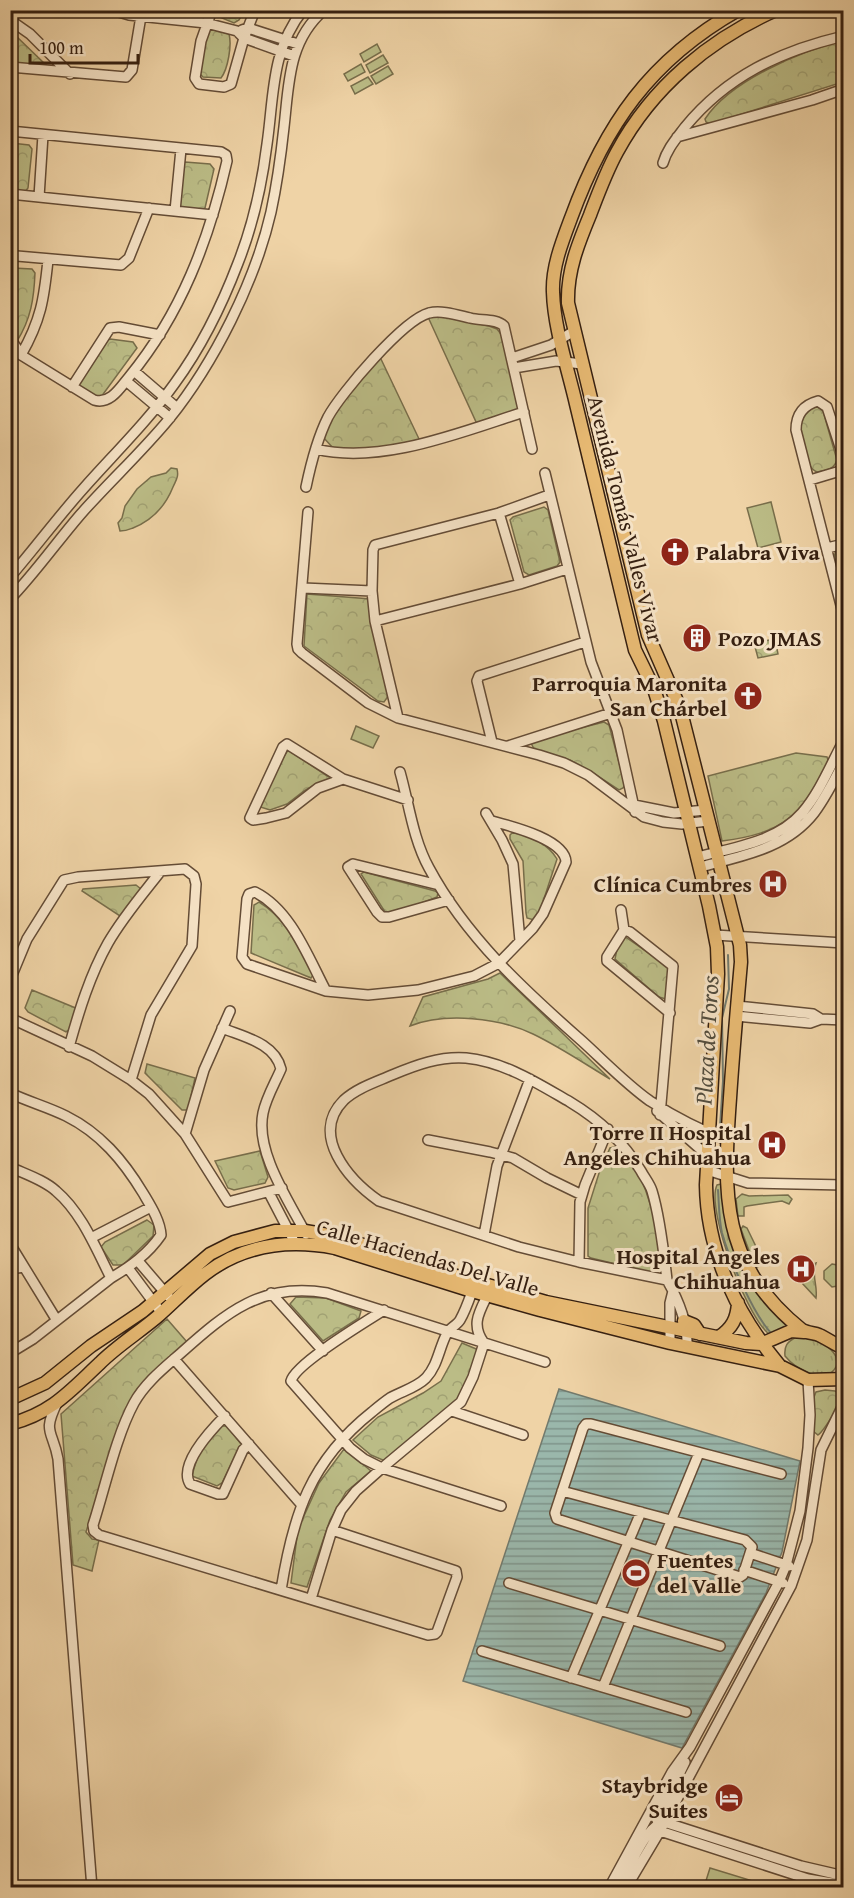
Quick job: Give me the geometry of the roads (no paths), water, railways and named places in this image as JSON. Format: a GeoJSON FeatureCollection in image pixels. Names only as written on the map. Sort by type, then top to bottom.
{"type":"FeatureCollection","features":[{"type":"Feature","properties":{"kind":"main road","name":"Avenida Tomás Valles Vivar"},"geometry":{"type":"LineString","coordinates":[[738,10],[694,38],[658,69],[622,113],[598,152],[576,204],[555,267],[553,304],[635,650],[660,706],[715,935],[718,974],[707,1170],[707,1212],[711,1236],[719,1263],[738,1303],[761,1344],[780,1366]]}},
{"type":"Feature","properties":{"kind":"main road","name":"Avenida Tomás Valles Vivar"},"geometry":{"type":"LineString","coordinates":[[776,10],[728,35],[690,62],[654,100],[622,142],[600,188],[571,266],[568,292],[574,331],[648,635],[680,708],[740,945],[741,962],[727,1140],[726,1176],[731,1224],[748,1267],[770,1298],[804,1332]]}},
{"type":"Feature","properties":{"kind":"main road","name":"Calle Haciendas Del Valle"},"geometry":{"type":"LineString","coordinates":[[10,1399],[45,1383],[91,1346],[143,1311],[196,1264],[224,1247],[249,1237],[275,1231],[305,1231],[340,1237],[474,1287]]}},
{"type":"Feature","properties":{"kind":"main road","name":"Calle Haciendas Del Valle"},"geometry":{"type":"LineString","coordinates":[[10,1425],[33,1417],[69,1394],[117,1348],[162,1313],[203,1275],[231,1257],[267,1245],[295,1243],[335,1248],[670,1343],[780,1366]]}},
{"type":"Feature","properties":{"kind":"main road","name":"Calle Haciendas Del Valle"},"geometry":{"type":"LineString","coordinates":[[489,1291],[561,1306],[686,1326],[700,1334],[761,1344]]}},
{"type":"Feature","properties":{"kind":"main road"},"geometry":{"type":"LineString","coordinates":[[719,1337],[735,1321],[738,1303]]}},
{"type":"Feature","properties":{"kind":"main road"},"geometry":{"type":"LineString","coordinates":[[761,1344],[791,1331],[804,1332],[821,1336],[838,1346],[843,1360]]}},
{"type":"Feature","properties":{"kind":"main road"},"geometry":{"type":"LineString","coordinates":[[700,1334],[702,1350]]}},
{"type":"Feature","properties":{"kind":"main road"},"geometry":{"type":"LineString","coordinates":[[780,1366],[808,1380],[843,1379]]}},
{"type":"Feature","properties":{"kind":"street"},"geometry":{"type":"LineString","coordinates":[[112,10],[206,23],[294,56]]}},
{"type":"Feature","properties":{"kind":"street"},"geometry":{"type":"LineString","coordinates":[[212,10],[206,23],[195,78],[199,84],[224,87],[230,86],[240,35],[248,28],[255,10]]}},
{"type":"Feature","properties":{"kind":"street"},"geometry":{"type":"LineString","coordinates":[[10,577],[70,504],[165,397],[193,355],[220,306],[239,260],[254,210],[265,158],[273,84],[280,51],[303,10]]}},
{"type":"Feature","properties":{"kind":"street"},"geometry":{"type":"LineString","coordinates":[[10,599],[80,515],[170,418],[204,368],[230,320],[257,257],[270,213],[294,56],[298,44],[311,23],[324,10]]}},
{"type":"Feature","properties":{"kind":"street"},"geometry":{"type":"LineString","coordinates":[[10,67],[122,78],[132,70],[141,13]]}},
{"type":"Feature","properties":{"kind":"street"},"geometry":{"type":"LineString","coordinates":[[10,20],[30,34],[70,74]]}},
{"type":"Feature","properties":{"kind":"street"},"geometry":{"type":"LineString","coordinates":[[248,28],[298,44]]}},
{"type":"Feature","properties":{"kind":"street"},"geometry":{"type":"LineString","coordinates":[[663,163],[666,153],[677,137],[698,111],[716,95],[751,71],[793,50],[843,36]]}},
{"type":"Feature","properties":{"kind":"street"},"geometry":{"type":"LineString","coordinates":[[677,137],[812,100],[843,89]]}},
{"type":"Feature","properties":{"kind":"street"},"geometry":{"type":"LineString","coordinates":[[10,131],[221,152],[226,156],[227,161],[213,215],[195,266],[172,314],[134,371],[112,396],[104,402],[94,400],[21,355],[12,341],[10,329]]}},
{"type":"Feature","properties":{"kind":"street"},"geometry":{"type":"LineString","coordinates":[[39,197],[43,135]]}},
{"type":"Feature","properties":{"kind":"street"},"geometry":{"type":"LineString","coordinates":[[175,211],[181,148]]}},
{"type":"Feature","properties":{"kind":"street"},"geometry":{"type":"LineString","coordinates":[[265,158],[280,159]]}},
{"type":"Feature","properties":{"kind":"street"},"geometry":{"type":"LineString","coordinates":[[10,194],[213,215]]}},
{"type":"Feature","properties":{"kind":"street"},"geometry":{"type":"LineString","coordinates":[[10,258],[17,256],[118,266],[124,264],[129,258],[149,208]]}},
{"type":"Feature","properties":{"kind":"street"},"geometry":{"type":"LineString","coordinates":[[21,355],[43,306],[48,260]]}},
{"type":"Feature","properties":{"kind":"street"},"geometry":{"type":"LineString","coordinates":[[306,487],[315,449],[325,423],[337,403],[411,322],[436,312],[502,324],[506,330],[532,449]]}},
{"type":"Feature","properties":{"kind":"street"},"geometry":{"type":"LineString","coordinates":[[72,387],[110,328],[119,327],[160,334]]}},
{"type":"Feature","properties":{"kind":"street"},"geometry":{"type":"LineString","coordinates":[[512,358],[541,350],[574,331]]}},
{"type":"Feature","properties":{"kind":"street"},"geometry":{"type":"LineString","coordinates":[[541,350],[545,362]]}},
{"type":"Feature","properties":{"kind":"street"},"geometry":{"type":"LineString","coordinates":[[514,368],[545,362],[582,364]]}},
{"type":"Feature","properties":{"kind":"street"},"geometry":{"type":"LineString","coordinates":[[134,371],[177,408]]}},
{"type":"Feature","properties":{"kind":"street"},"geometry":{"type":"LineString","coordinates":[[126,381],[170,418]]}},
{"type":"Feature","properties":{"kind":"street"},"geometry":{"type":"LineString","coordinates":[[843,459],[830,411],[821,402],[810,403],[801,411],[796,426],[843,617]]}},
{"type":"Feature","properties":{"kind":"street"},"geometry":{"type":"LineString","coordinates":[[315,449],[350,454],[389,451],[466,431],[524,412]]}},
{"type":"Feature","properties":{"kind":"street"},"geometry":{"type":"LineString","coordinates":[[810,480],[843,468]]}},
{"type":"Feature","properties":{"kind":"street"},"geometry":{"type":"LineString","coordinates":[[544,473],[585,642],[622,751],[632,807]]}},
{"type":"Feature","properties":{"kind":"street"},"geometry":{"type":"LineString","coordinates":[[398,718],[375,621],[372,591],[373,550],[377,543],[499,513],[549,495]]}},
{"type":"Feature","properties":{"kind":"street"},"geometry":{"type":"LineString","coordinates":[[70,504],[80,515]]}},
{"type":"Feature","properties":{"kind":"street"},"geometry":{"type":"LineString","coordinates":[[308,512],[298,649],[368,703],[398,718],[508,746],[577,769],[599,782],[632,807],[663,817],[688,818],[707,815]]}},
{"type":"Feature","properties":{"kind":"street"},"geometry":{"type":"LineString","coordinates":[[499,513],[520,584]]}},
{"type":"Feature","properties":{"kind":"street"},"geometry":{"type":"LineString","coordinates":[[827,548],[843,544]]}},
{"type":"Feature","properties":{"kind":"street"},"geometry":{"type":"LineString","coordinates":[[375,621],[520,584],[567,569]]}},
{"type":"Feature","properties":{"kind":"street"},"geometry":{"type":"LineString","coordinates":[[303,588],[372,591]]}},
{"type":"Feature","properties":{"kind":"street"},"geometry":{"type":"LineString","coordinates":[[492,742],[477,681],[479,676],[585,642]]}},
{"type":"Feature","properties":{"kind":"street"},"geometry":{"type":"LineString","coordinates":[[508,746],[611,713]]}},
{"type":"Feature","properties":{"kind":"street"},"geometry":{"type":"LineString","coordinates":[[717,857],[766,837],[794,821],[808,805],[843,740]]}},
{"type":"Feature","properties":{"kind":"street"},"geometry":{"type":"LineString","coordinates":[[343,779],[318,788],[285,813],[253,820],[250,818],[285,745],[290,745],[343,779],[408,800]]}},
{"type":"Feature","properties":{"kind":"street"},"geometry":{"type":"LineString","coordinates":[[698,862],[771,846],[795,832],[821,803],[843,761]]}},
{"type":"Feature","properties":{"kind":"street"},"geometry":{"type":"LineString","coordinates":[[400,772],[423,855],[439,885],[469,929],[537,1001],[649,1100],[682,1134],[708,1156]]}},
{"type":"Feature","properties":{"kind":"street"},"geometry":{"type":"LineString","coordinates":[[326,991],[288,922],[270,902],[255,892],[249,894],[243,961],[326,991],[368,995],[418,990],[474,976],[499,963],[534,928],[543,914],[566,862],[566,857],[541,837],[489,817],[513,864],[520,941]]}},
{"type":"Feature","properties":{"kind":"street"},"geometry":{"type":"LineString","coordinates":[[439,885],[353,864],[348,867],[382,917],[449,900]]}},
{"type":"Feature","properties":{"kind":"street"},"geometry":{"type":"LineString","coordinates":[[10,980],[27,939],[64,880],[185,869],[194,876],[196,884],[192,946],[151,1015],[131,1080]]}},
{"type":"Feature","properties":{"kind":"street"},"geometry":{"type":"LineString","coordinates":[[69,1047],[84,999],[108,943],[160,872]]}},
{"type":"Feature","properties":{"kind":"street"},"geometry":{"type":"LineString","coordinates":[[621,910],[624,930],[607,957],[607,961],[670,1012]]}},
{"type":"Feature","properties":{"kind":"street"},"geometry":{"type":"LineString","coordinates":[[624,930],[630,932],[672,964],[674,969],[661,1111]]}},
{"type":"Feature","properties":{"kind":"street"},"geometry":{"type":"LineString","coordinates":[[715,935],[843,943]]}},
{"type":"Feature","properties":{"kind":"street"},"geometry":{"type":"LineString","coordinates":[[186,1134],[204,1070],[230,1011]]}},
{"type":"Feature","properties":{"kind":"street"},"geometry":{"type":"LineString","coordinates":[[736,1011],[810,1023],[821,1019],[843,1020]]}},
{"type":"Feature","properties":{"kind":"street"},"geometry":{"type":"LineString","coordinates":[[10,1018],[92,1056],[149,1094],[186,1134],[228,1202],[282,1188]]}},
{"type":"Feature","properties":{"kind":"street"},"geometry":{"type":"LineString","coordinates":[[222,1028],[270,1049],[279,1062],[280,1069],[263,1112],[262,1142],[282,1188],[312,1244]]}},
{"type":"Feature","properties":{"kind":"street"},"geometry":{"type":"LineString","coordinates":[[667,1280],[519,1247],[388,1204],[372,1196],[345,1170],[336,1156],[331,1134],[333,1118],[344,1101],[353,1093],[372,1083],[431,1060],[455,1058],[489,1062],[530,1079],[582,1109],[608,1129],[632,1157],[651,1190],[667,1280],[686,1326],[687,1346]]}},
{"type":"Feature","properties":{"kind":"street"},"geometry":{"type":"LineString","coordinates":[[484,1235],[501,1154],[530,1079]]}},
{"type":"Feature","properties":{"kind":"street"},"geometry":{"type":"LineString","coordinates":[[10,1094],[83,1125],[111,1147],[126,1166],[151,1207],[161,1235],[138,1261],[111,1278],[33,1339],[10,1353]]}},
{"type":"Feature","properties":{"kind":"street"},"geometry":{"type":"LineString","coordinates":[[661,1111],[727,1140]]}},
{"type":"Feature","properties":{"kind":"street"},"geometry":{"type":"LineString","coordinates":[[682,1134],[689,1124]]}},
{"type":"Feature","properties":{"kind":"street"},"geometry":{"type":"LineString","coordinates":[[579,1262],[579,1210],[582,1195],[608,1129]]}},
{"type":"Feature","properties":{"kind":"street"},"geometry":{"type":"LineString","coordinates":[[428,1140],[513,1158],[546,1178],[582,1195]]}},
{"type":"Feature","properties":{"kind":"street"},"geometry":{"type":"LineString","coordinates":[[10,1167],[56,1190],[72,1208],[91,1238],[111,1278]]}},
{"type":"Feature","properties":{"kind":"street"},"geometry":{"type":"LineString","coordinates":[[707,1170],[748,1184],[843,1185]]}},
{"type":"Feature","properties":{"kind":"street"},"geometry":{"type":"LineString","coordinates":[[269,1193],[295,1243]]}},
{"type":"Feature","properties":{"kind":"street"},"geometry":{"type":"LineString","coordinates":[[91,1238],[151,1207]]}},
{"type":"Feature","properties":{"kind":"street"},"geometry":{"type":"LineString","coordinates":[[10,1245],[56,1319]]}},
{"type":"Feature","properties":{"kind":"street"},"geometry":{"type":"LineString","coordinates":[[138,1261],[173,1302]]}},
{"type":"Feature","properties":{"kind":"street"},"geometry":{"type":"LineString","coordinates":[[10,1269],[24,1268]]}},
{"type":"Feature","properties":{"kind":"street"},"geometry":{"type":"LineString","coordinates":[[128,1268],[162,1313]]}},
{"type":"Feature","properties":{"kind":"street"},"geometry":{"type":"LineString","coordinates":[[281,1590],[291,1536],[301,1504],[313,1480],[342,1439],[389,1399],[412,1388],[426,1377],[440,1355],[448,1331],[459,1321],[474,1287]]}},
{"type":"Feature","properties":{"kind":"street"},"geometry":{"type":"LineString","coordinates":[[332,1530],[456,1571],[457,1577],[439,1629],[435,1634],[431,1635],[99,1535],[94,1531],[93,1525],[125,1420],[142,1391],[174,1359],[224,1316],[245,1303],[271,1293],[315,1291],[384,1310],[545,1362]]}},
{"type":"Feature","properties":{"kind":"street"},"geometry":{"type":"LineString","coordinates":[[484,1343],[477,1334],[476,1328],[489,1291]]}},
{"type":"Feature","properties":{"kind":"street"},"geometry":{"type":"LineString","coordinates":[[670,1343],[670,1303],[673,1291]]}},
{"type":"Feature","properties":{"kind":"street"},"geometry":{"type":"LineString","coordinates":[[271,1293],[322,1351]]}},
{"type":"Feature","properties":{"kind":"street"},"geometry":{"type":"LineString","coordinates":[[384,1310],[322,1351],[293,1375],[291,1381],[357,1454],[382,1468],[501,1506]]}},
{"type":"Feature","properties":{"kind":"street"},"geometry":{"type":"LineString","coordinates":[[311,1599],[332,1530],[341,1510],[349,1499],[382,1468],[452,1411],[467,1392],[484,1343]]}},
{"type":"Feature","properties":{"kind":"street"},"geometry":{"type":"LineString","coordinates":[[174,1359],[301,1504]]}},
{"type":"Feature","properties":{"kind":"street"},"geometry":{"type":"LineString","coordinates":[[609,1887],[672,1772],[690,1747],[786,1565],[800,1511],[808,1448],[810,1415],[808,1380]]}},
{"type":"Feature","properties":{"kind":"street"},"geometry":{"type":"LineString","coordinates":[[57,1403],[48,1427],[58,1460],[92,1887]]}},
{"type":"Feature","properties":{"kind":"street"},"geometry":{"type":"LineString","coordinates":[[626,1887],[791,1586],[807,1540],[821,1450],[843,1403]]}},
{"type":"Feature","properties":{"kind":"street"},"geometry":{"type":"LineString","coordinates":[[452,1411],[523,1435]]}},
{"type":"Feature","properties":{"kind":"street"},"geometry":{"type":"LineString","coordinates":[[225,1416],[202,1440],[195,1451],[187,1477],[190,1484],[223,1494],[243,1450],[249,1444]]}},
{"type":"Feature","properties":{"kind":"street"},"geometry":{"type":"LineString","coordinates":[[562,1491],[745,1540],[752,1547],[743,1575],[735,1577],[659,1550],[559,1521],[555,1517],[555,1512],[562,1491],[583,1428],[586,1424],[591,1424],[781,1474]]}},
{"type":"Feature","properties":{"kind":"street"},"geometry":{"type":"LineString","coordinates":[[808,1448],[821,1450]]}},
{"type":"Feature","properties":{"kind":"street"},"geometry":{"type":"LineString","coordinates":[[603,1687],[699,1452]]}},
{"type":"Feature","properties":{"kind":"street"},"geometry":{"type":"LineString","coordinates":[[571,1678],[641,1512]]}},
{"type":"Feature","properties":{"kind":"street"},"geometry":{"type":"LineString","coordinates":[[750,1553],[797,1569]]}},
{"type":"Feature","properties":{"kind":"street"},"geometry":{"type":"LineString","coordinates":[[744,1570],[791,1586]]}},
{"type":"Feature","properties":{"kind":"street"},"geometry":{"type":"LineString","coordinates":[[509,1583],[720,1646]]}},
{"type":"Feature","properties":{"kind":"street"},"geometry":{"type":"LineString","coordinates":[[482,1651],[686,1712]]}},
{"type":"Feature","properties":{"kind":"street"},"geometry":{"type":"LineString","coordinates":[[660,1826],[662,1808],[690,1747]]}},
{"type":"Feature","properties":{"kind":"street"},"geometry":{"type":"LineString","coordinates":[[615,1887],[628,1870],[650,1832],[660,1826],[733,1849],[752,1861],[808,1879],[843,1885]]}},
{"type":"Feature","properties":{"kind":"street"},"geometry":{"type":"LineString","coordinates":[[733,1849],[755,1850],[801,1866],[843,1876]]}},
{"type":"Feature","properties":{"kind":"street"},"geometry":{"type":"LineString","coordinates":[[752,1861],[755,1850]]}},
{"type":"Feature","properties":{"kind":"waterway","name":"Plaza de Toros"},"geometry":{"type":"LineString","coordinates":[[720,1127],[723,1081],[722,1018],[729,989],[728,955]]}},
{"type":"Feature","properties":{"kind":"waterway","name":"Plaza de Toros"},"geometry":{"type":"LineString","coordinates":[[718,1190],[721,1228],[725,1244],[750,1301],[772,1334]]}},
{"type":"Feature","properties":{"kind":"place","name":"Palabra Viva"},"geometry":{"type":"Point","coordinates":[675,552]}},
{"type":"Feature","properties":{"kind":"place","name":"Pozo JMAS"},"geometry":{"type":"Point","coordinates":[697,638]}},
{"type":"Feature","properties":{"kind":"place","name":"Parroquia Maronita San Chárbel"},"geometry":{"type":"Point","coordinates":[748,696]}},
{"type":"Feature","properties":{"kind":"place","name":"Clínica Cumbres"},"geometry":{"type":"Point","coordinates":[773,884]}},
{"type":"Feature","properties":{"kind":"place","name":"Torre II Hospital Angeles Chihuahua"},"geometry":{"type":"Point","coordinates":[772,1145]}},
{"type":"Feature","properties":{"kind":"place","name":"Hospital Ángeles Chihuahua"},"geometry":{"type":"Point","coordinates":[801,1269]}},
{"type":"Feature","properties":{"kind":"place","name":"Fuentes del Valle"},"geometry":{"type":"Point","coordinates":[636,1573]}},
{"type":"Feature","properties":{"kind":"place","name":"Staybridge Suites"},"geometry":{"type":"Point","coordinates":[729,1798]}}]}
